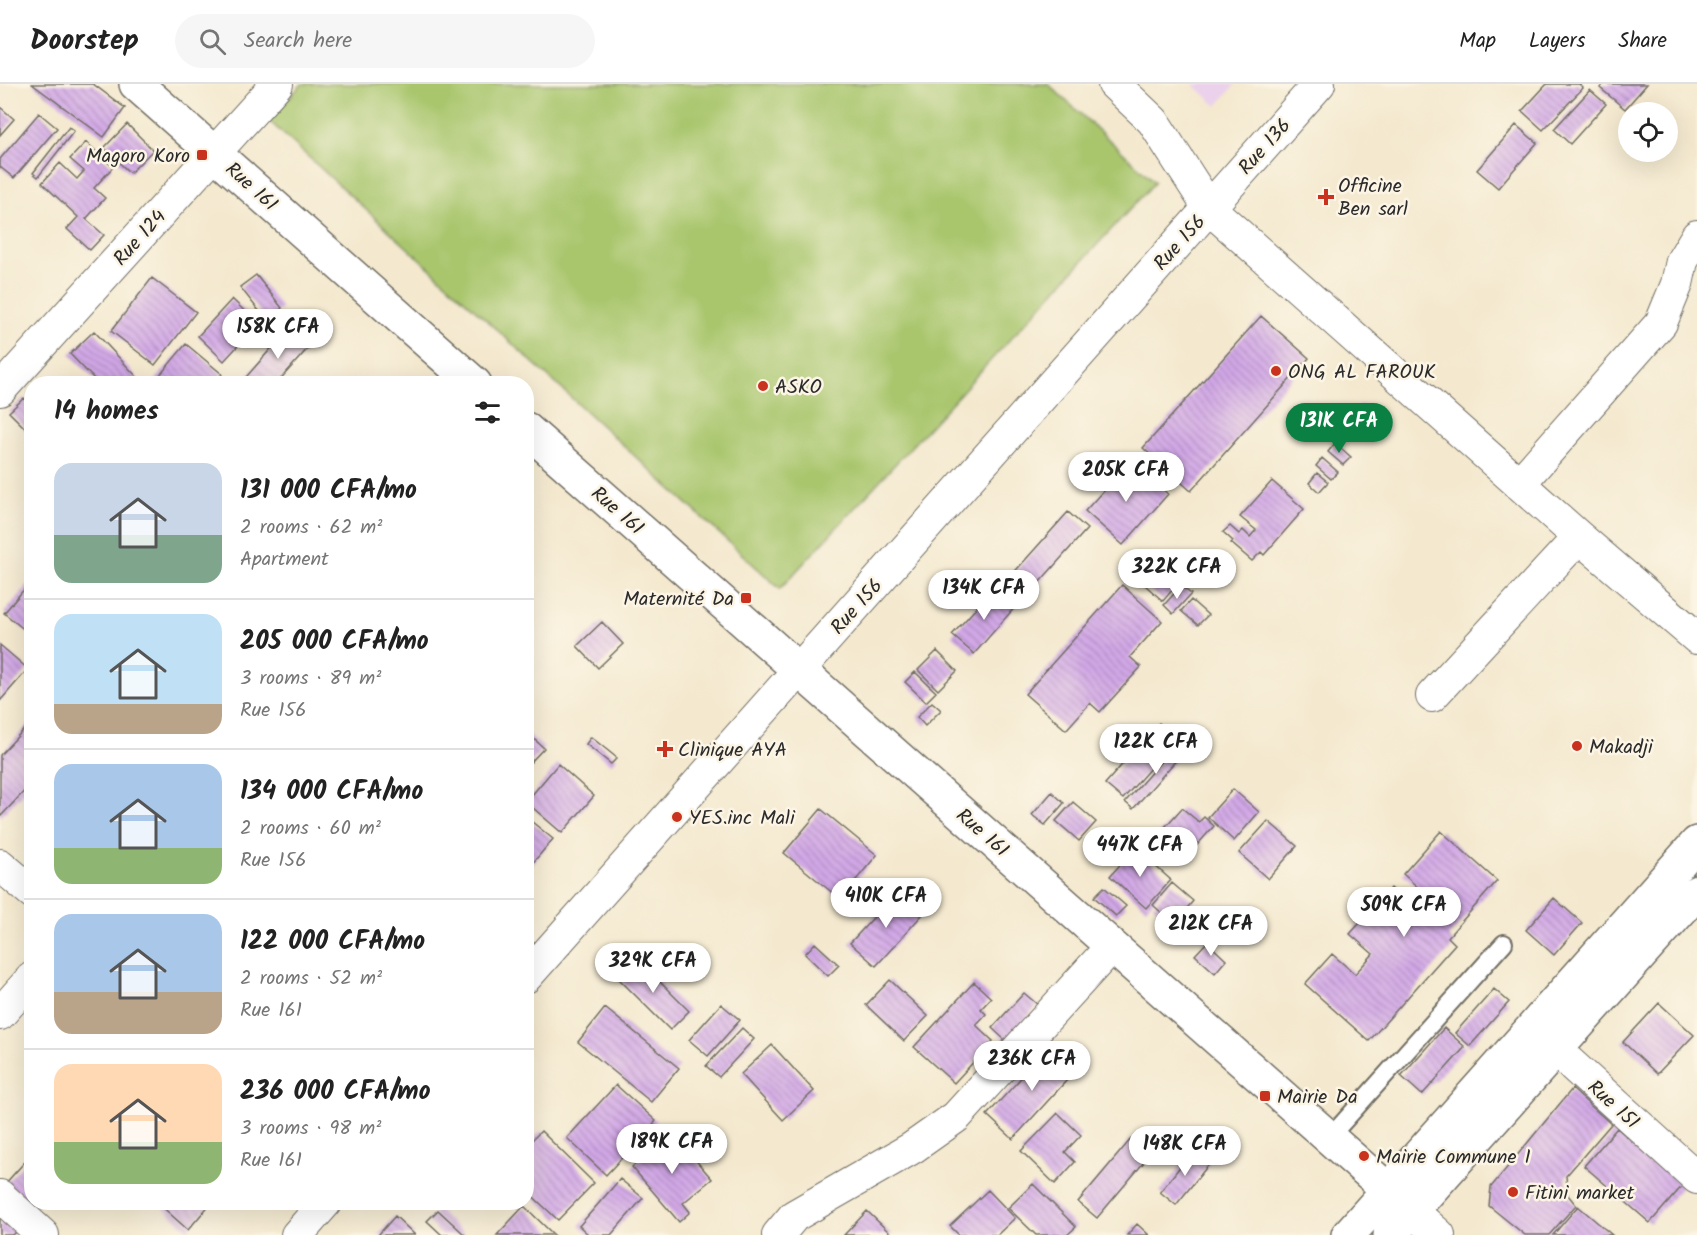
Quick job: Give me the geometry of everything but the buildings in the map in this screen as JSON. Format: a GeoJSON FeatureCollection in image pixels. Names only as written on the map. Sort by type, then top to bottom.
{"type":"FeatureCollection","features":[{"type":"Feature","properties":{"kind":"street","name":"Rue 161"},"geometry":{"type":"LineString","coordinates":[[136,84],[466,376]]}},
{"type":"Feature","properties":{"kind":"street","name":"Rue 124"},"geometry":{"type":"LineString","coordinates":[[0,390],[277,84]]}},
{"type":"Feature","properties":{"kind":"street"},"geometry":{"type":"LineString","coordinates":[[1114,84],[1153,120],[1209,208],[1579,537],[1697,638]]}},
{"type":"Feature","properties":{"kind":"street","name":"Rue 136"},"geometry":{"type":"LineString","coordinates":[[1209,208],[1319,84]]}},
{"type":"Feature","properties":{"kind":"street","name":"Rue 156"},"geometry":{"type":"LineString","coordinates":[[534,968],[1209,208]]}},
{"type":"Feature","properties":{"kind":"street"},"geometry":{"type":"LineString","coordinates":[[1519,484],[1661,323],[1677,284],[1682,261],[1697,236]]}},
{"type":"Feature","properties":{"kind":"street","name":"Rue 161"},"geometry":{"type":"LineString","coordinates":[[534,436],[1439,1235]]}},
{"type":"Feature","properties":{"kind":"street"},"geometry":{"type":"LineString","coordinates":[[1432,696],[1579,537]]}},
{"type":"Feature","properties":{"kind":"street"},"geometry":{"type":"LineString","coordinates":[[1348,1235],[1400,1201],[1544,1039],[1697,843]]}},
{"type":"Feature","properties":{"kind":"street"},"geometry":{"type":"LineString","coordinates":[[0,865],[24,885]]}},
{"type":"Feature","properties":{"kind":"street"},"geometry":{"type":"LineString","coordinates":[[1544,1039],[1697,892]]}},
{"type":"Feature","properties":{"kind":"street"},"geometry":{"type":"LineString","coordinates":[[778,1235],[794,1216],[912,1148],[956,1117],[1112,946]]}},
{"type":"Feature","properties":{"kind":"street"},"geometry":{"type":"LineString","coordinates":[[0,1014],[24,987]]}},
{"type":"Feature","properties":{"kind":"street","name":"Rue 151"},"geometry":{"type":"LineString","coordinates":[[1544,1039],[1697,1178]]}},
{"type":"Feature","properties":{"kind":"street"},"geometry":{"type":"LineString","coordinates":[[0,1196],[43,1235]]}},
{"type":"Feature","properties":{"kind":"street"},"geometry":{"type":"LineString","coordinates":[[1390,1235],[1400,1201]]}},
{"type":"Feature","properties":{"kind":"street"},"geometry":{"type":"LineString","coordinates":[[297,1235],[319,1210]]}},
{"type":"Feature","properties":{"kind":"lane"},"geometry":{"type":"LineString","coordinates":[[1329,1138],[1504,943]]}},
{"type":"Feature","properties":{"kind":"shaded area"},"geometry":{"type":"Polygon","coordinates":[[[1192,84],[1236,84],[1217,106],[1192,84]]]}},
{"type":"Feature","properties":{"kind":"green space","name":"ASKO"},"geometry":{"type":"Polygon","coordinates":[[[302,84],[1048,84],[1155,182],[780,589],[268,120],[302,84]]]}},
{"type":"Feature","properties":{"kind":"place","name":"Magoro Koro"},"geometry":{"type":"Point","coordinates":[202,155]}},
{"type":"Feature","properties":{"kind":"place","name":"Officine Ben sarl"},"geometry":{"type":"Point","coordinates":[1326,197]}},
{"type":"Feature","properties":{"kind":"place","name":"ONG AL FAROUK"},"geometry":{"type":"Point","coordinates":[1276,371]}},
{"type":"Feature","properties":{"kind":"place","name":"ASKO"},"geometry":{"type":"Point","coordinates":[763,386]}},
{"type":"Feature","properties":{"kind":"place","name":"Maternité Da"},"geometry":{"type":"Point","coordinates":[746,598]}},
{"type":"Feature","properties":{"kind":"place","name":"Makadji"},"geometry":{"type":"Point","coordinates":[1577,746]}},
{"type":"Feature","properties":{"kind":"place","name":"Clinique AYA"},"geometry":{"type":"Point","coordinates":[665,749]}},
{"type":"Feature","properties":{"kind":"place","name":"YES.inc Mali"},"geometry":{"type":"Point","coordinates":[677,817]}},
{"type":"Feature","properties":{"kind":"place","name":"Mairie Da"},"geometry":{"type":"Point","coordinates":[1265,1096]}},
{"type":"Feature","properties":{"kind":"place","name":"Mairie Commune I"},"geometry":{"type":"Point","coordinates":[1364,1156]}},
{"type":"Feature","properties":{"kind":"place","name":"Fitini market"},"geometry":{"type":"Point","coordinates":[1513,1192]}}]}
